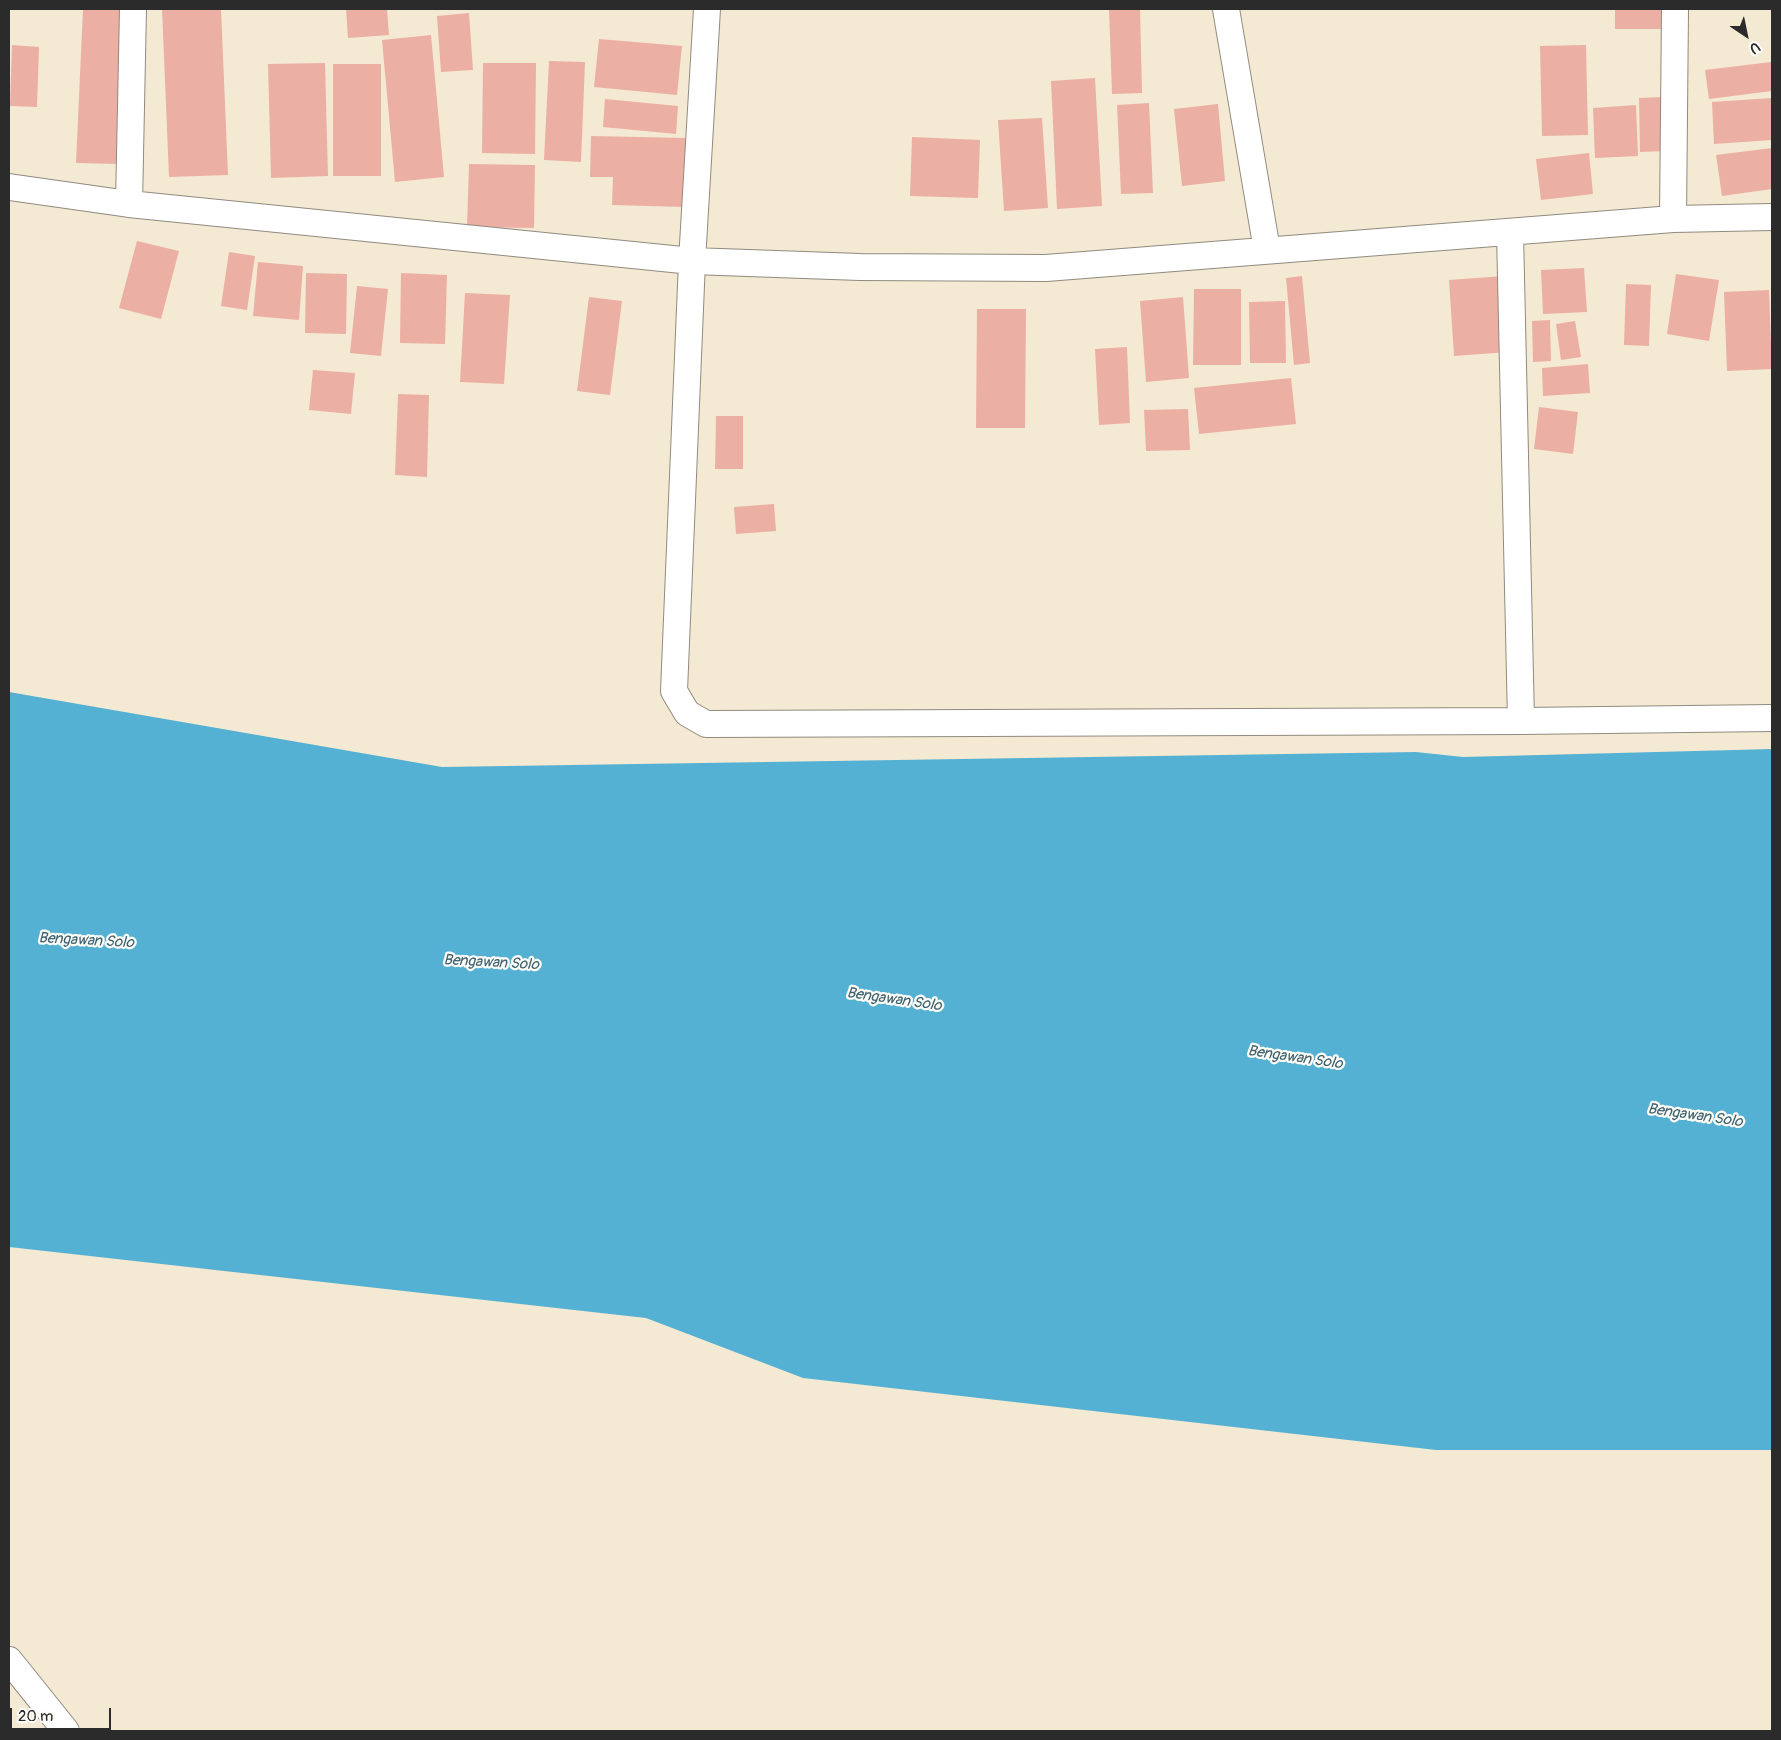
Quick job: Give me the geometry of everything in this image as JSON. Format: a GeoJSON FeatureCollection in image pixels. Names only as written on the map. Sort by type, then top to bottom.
{"type":"FeatureCollection","features":[{"type":"Feature","properties":{"kind":"street"},"geometry":{"type":"LineString","coordinates":[[129,204],[133,9]]}},
{"type":"Feature","properties":{"kind":"street"},"geometry":{"type":"LineString","coordinates":[[707,9],[692,261],[674,692],[687,713],[706,724],[1521,722],[1772,718]]}},
{"type":"Feature","properties":{"kind":"street"},"geometry":{"type":"LineString","coordinates":[[1226,9],[1267,250]]}},
{"type":"Feature","properties":{"kind":"street"},"geometry":{"type":"LineString","coordinates":[[1673,220],[1675,9]]}},
{"type":"Feature","properties":{"kind":"street"},"geometry":{"type":"LineString","coordinates":[[9,187],[129,204],[692,261],[860,267],[1046,268],[1673,220],[1772,217]]}},
{"type":"Feature","properties":{"kind":"street"},"geometry":{"type":"LineString","coordinates":[[1510,233],[1521,722]]}},
{"type":"Feature","properties":{"kind":"street"},"geometry":{"type":"LineString","coordinates":[[9,1660],[66,1731]]}},
{"type":"Feature","properties":{"kind":"water","name":"Bengawan Solo"},"geometry":{"type":"Polygon","coordinates":[[[9,692],[442,767],[1416,752],[1463,757],[1772,749],[1772,1450],[1436,1450],[803,1378],[646,1318],[9,1247],[9,692]]]}},
{"type":"Feature","properties":{"kind":"building"},"geometry":{"type":"Polygon","coordinates":[[[83,9],[126,10],[119,164],[76,163],[83,9]]]}},
{"type":"Feature","properties":{"kind":"building"},"geometry":{"type":"Polygon","coordinates":[[[162,9],[221,9],[228,175],[169,177],[162,9]]]}},
{"type":"Feature","properties":{"kind":"building"},"geometry":{"type":"Polygon","coordinates":[[[346,9],[387,9],[389,35],[348,38],[346,9]]]}},
{"type":"Feature","properties":{"kind":"building"},"geometry":{"type":"Polygon","coordinates":[[[1109,9],[1140,9],[1142,93],[1112,94],[1109,9]]]}},
{"type":"Feature","properties":{"kind":"building"},"geometry":{"type":"Polygon","coordinates":[[[1615,9],[1665,9],[1665,29],[1615,29],[1615,9]]]}},
{"type":"Feature","properties":{"kind":"building"},"geometry":{"type":"Polygon","coordinates":[[[469,13],[473,70],[441,72],[437,16],[469,13]]]}},
{"type":"Feature","properties":{"kind":"building"},"geometry":{"type":"Polygon","coordinates":[[[431,35],[444,177],[395,182],[382,40],[431,35]]]}},
{"type":"Feature","properties":{"kind":"building"},"geometry":{"type":"Polygon","coordinates":[[[599,39],[682,46],[677,95],[594,87],[599,39]]]}},
{"type":"Feature","properties":{"kind":"building"},"geometry":{"type":"Polygon","coordinates":[[[12,45],[39,47],[37,107],[10,106],[12,45]]]}},
{"type":"Feature","properties":{"kind":"building"},"geometry":{"type":"Polygon","coordinates":[[[1586,45],[1588,135],[1542,136],[1540,46],[1586,45]]]}},
{"type":"Feature","properties":{"kind":"building"},"geometry":{"type":"Polygon","coordinates":[[[549,61],[585,62],[581,162],[544,160],[549,61]]]}},
{"type":"Feature","properties":{"kind":"building"},"geometry":{"type":"Polygon","coordinates":[[[1771,62],[1772,91],[1709,99],[1705,70],[1771,62]]]}},
{"type":"Feature","properties":{"kind":"building"},"geometry":{"type":"Polygon","coordinates":[[[325,63],[328,176],[271,178],[268,64],[325,63]]]}},
{"type":"Feature","properties":{"kind":"building"},"geometry":{"type":"Polygon","coordinates":[[[483,63],[536,63],[535,154],[482,153],[483,63]]]}},
{"type":"Feature","properties":{"kind":"building"},"geometry":{"type":"Polygon","coordinates":[[[333,64],[381,64],[381,176],[333,176],[333,64]]]}},
{"type":"Feature","properties":{"kind":"building"},"geometry":{"type":"Polygon","coordinates":[[[1095,78],[1102,206],[1057,209],[1051,81],[1095,78]]]}},
{"type":"Feature","properties":{"kind":"building"},"geometry":{"type":"Polygon","coordinates":[[[1664,97],[1666,151],[1640,152],[1639,98],[1664,97]]]}},
{"type":"Feature","properties":{"kind":"building"},"geometry":{"type":"Polygon","coordinates":[[[1772,98],[1772,140],[1714,144],[1712,102],[1772,98]]]}},
{"type":"Feature","properties":{"kind":"building"},"geometry":{"type":"Polygon","coordinates":[[[605,99],[678,106],[676,134],[603,127],[605,99]]]}},
{"type":"Feature","properties":{"kind":"building"},"geometry":{"type":"Polygon","coordinates":[[[1149,103],[1153,193],[1121,194],[1117,105],[1149,103]]]}},
{"type":"Feature","properties":{"kind":"building"},"geometry":{"type":"Polygon","coordinates":[[[1218,104],[1225,181],[1182,186],[1174,109],[1218,104]]]}},
{"type":"Feature","properties":{"kind":"building"},"geometry":{"type":"Polygon","coordinates":[[[1636,105],[1638,156],[1595,158],[1593,108],[1636,105]]]}},
{"type":"Feature","properties":{"kind":"building"},"geometry":{"type":"Polygon","coordinates":[[[1042,118],[1048,208],[1004,211],[998,120],[1042,118]]]}},
{"type":"Feature","properties":{"kind":"building"},"geometry":{"type":"Polygon","coordinates":[[[591,136],[686,138],[684,207],[612,205],[613,177],[590,177],[591,136]]]}},
{"type":"Feature","properties":{"kind":"building"},"geometry":{"type":"Polygon","coordinates":[[[912,137],[980,140],[978,198],[910,196],[912,137]]]}},
{"type":"Feature","properties":{"kind":"building"},"geometry":{"type":"Polygon","coordinates":[[[1772,148],[1772,189],[1722,196],[1716,155],[1772,148]]]}},
{"type":"Feature","properties":{"kind":"building"},"geometry":{"type":"Polygon","coordinates":[[[1589,153],[1593,194],[1541,200],[1536,159],[1589,153]]]}},
{"type":"Feature","properties":{"kind":"building"},"geometry":{"type":"Polygon","coordinates":[[[469,164],[535,165],[534,228],[467,227],[469,164]]]}},
{"type":"Feature","properties":{"kind":"building"},"geometry":{"type":"Polygon","coordinates":[[[137,241],[179,251],[161,319],[119,308],[137,241]]]}},
{"type":"Feature","properties":{"kind":"building"},"geometry":{"type":"Polygon","coordinates":[[[229,252],[255,256],[247,310],[221,306],[229,252]]]}},
{"type":"Feature","properties":{"kind":"building"},"geometry":{"type":"Polygon","coordinates":[[[258,262],[303,266],[299,320],[253,316],[258,262]]]}},
{"type":"Feature","properties":{"kind":"building"},"geometry":{"type":"Polygon","coordinates":[[[1584,268],[1587,312],[1543,314],[1541,270],[1584,268]]]}},
{"type":"Feature","properties":{"kind":"building"},"geometry":{"type":"Polygon","coordinates":[[[306,273],[347,274],[346,334],[305,333],[306,273]]]}},
{"type":"Feature","properties":{"kind":"building"},"geometry":{"type":"Polygon","coordinates":[[[401,273],[447,275],[445,344],[400,343],[401,273]]]}},
{"type":"Feature","properties":{"kind":"building"},"geometry":{"type":"Polygon","coordinates":[[[1676,274],[1719,280],[1709,341],[1667,334],[1676,274]]]}},
{"type":"Feature","properties":{"kind":"building"},"geometry":{"type":"Polygon","coordinates":[[[1302,276],[1310,363],[1294,365],[1286,278],[1302,276]]]}},
{"type":"Feature","properties":{"kind":"building"},"geometry":{"type":"Polygon","coordinates":[[[1503,276],[1508,352],[1454,356],[1449,280],[1503,276]]]}},
{"type":"Feature","properties":{"kind":"building"},"geometry":{"type":"Polygon","coordinates":[[[1626,284],[1651,285],[1649,346],[1624,345],[1626,284]]]}},
{"type":"Feature","properties":{"kind":"building"},"geometry":{"type":"Polygon","coordinates":[[[357,286],[388,289],[381,356],[350,353],[357,286]]]}},
{"type":"Feature","properties":{"kind":"building"},"geometry":{"type":"Polygon","coordinates":[[[1194,289],[1241,289],[1241,365],[1193,365],[1194,289]]]}},
{"type":"Feature","properties":{"kind":"building"},"geometry":{"type":"Polygon","coordinates":[[[1769,290],[1772,369],[1727,371],[1724,292],[1769,290]]]}},
{"type":"Feature","properties":{"kind":"building"},"geometry":{"type":"Polygon","coordinates":[[[465,293],[510,295],[504,384],[460,382],[465,293]]]}},
{"type":"Feature","properties":{"kind":"building"},"geometry":{"type":"Polygon","coordinates":[[[589,297],[622,301],[610,395],[577,391],[589,297]]]}},
{"type":"Feature","properties":{"kind":"building"},"geometry":{"type":"Polygon","coordinates":[[[1183,297],[1189,378],[1146,382],[1140,301],[1183,297]]]}},
{"type":"Feature","properties":{"kind":"building"},"geometry":{"type":"Polygon","coordinates":[[[1285,301],[1286,363],[1250,363],[1249,302],[1285,301]]]}},
{"type":"Feature","properties":{"kind":"building"},"geometry":{"type":"Polygon","coordinates":[[[977,309],[1026,309],[1025,428],[976,428],[977,309]]]}},
{"type":"Feature","properties":{"kind":"building"},"geometry":{"type":"Polygon","coordinates":[[[1550,320],[1551,361],[1533,362],[1532,321],[1550,320]]]}},
{"type":"Feature","properties":{"kind":"building"},"geometry":{"type":"Polygon","coordinates":[[[1575,321],[1581,357],[1561,360],[1556,324],[1575,321]]]}},
{"type":"Feature","properties":{"kind":"building"},"geometry":{"type":"Polygon","coordinates":[[[1127,347],[1130,423],[1099,425],[1095,349],[1127,347]]]}},
{"type":"Feature","properties":{"kind":"building"},"geometry":{"type":"Polygon","coordinates":[[[1588,364],[1590,393],[1543,396],[1542,368],[1588,364]]]}},
{"type":"Feature","properties":{"kind":"building"},"geometry":{"type":"Polygon","coordinates":[[[313,370],[355,373],[351,414],[309,410],[313,370]]]}},
{"type":"Feature","properties":{"kind":"building"},"geometry":{"type":"Polygon","coordinates":[[[1291,378],[1296,424],[1199,434],[1194,388],[1291,378]]]}},
{"type":"Feature","properties":{"kind":"building"},"geometry":{"type":"Polygon","coordinates":[[[398,394],[429,395],[427,477],[395,475],[398,394]]]}},
{"type":"Feature","properties":{"kind":"building"},"geometry":{"type":"Polygon","coordinates":[[[1539,407],[1578,412],[1573,454],[1534,449],[1539,407]]]}},
{"type":"Feature","properties":{"kind":"building"},"geometry":{"type":"Polygon","coordinates":[[[1188,409],[1190,450],[1146,451],[1144,410],[1188,409]]]}},
{"type":"Feature","properties":{"kind":"building"},"geometry":{"type":"Polygon","coordinates":[[[716,416],[743,416],[743,469],[715,469],[716,416]]]}},
{"type":"Feature","properties":{"kind":"building"},"geometry":{"type":"Polygon","coordinates":[[[774,504],[776,531],[736,534],[734,507],[774,504]]]}}]}
